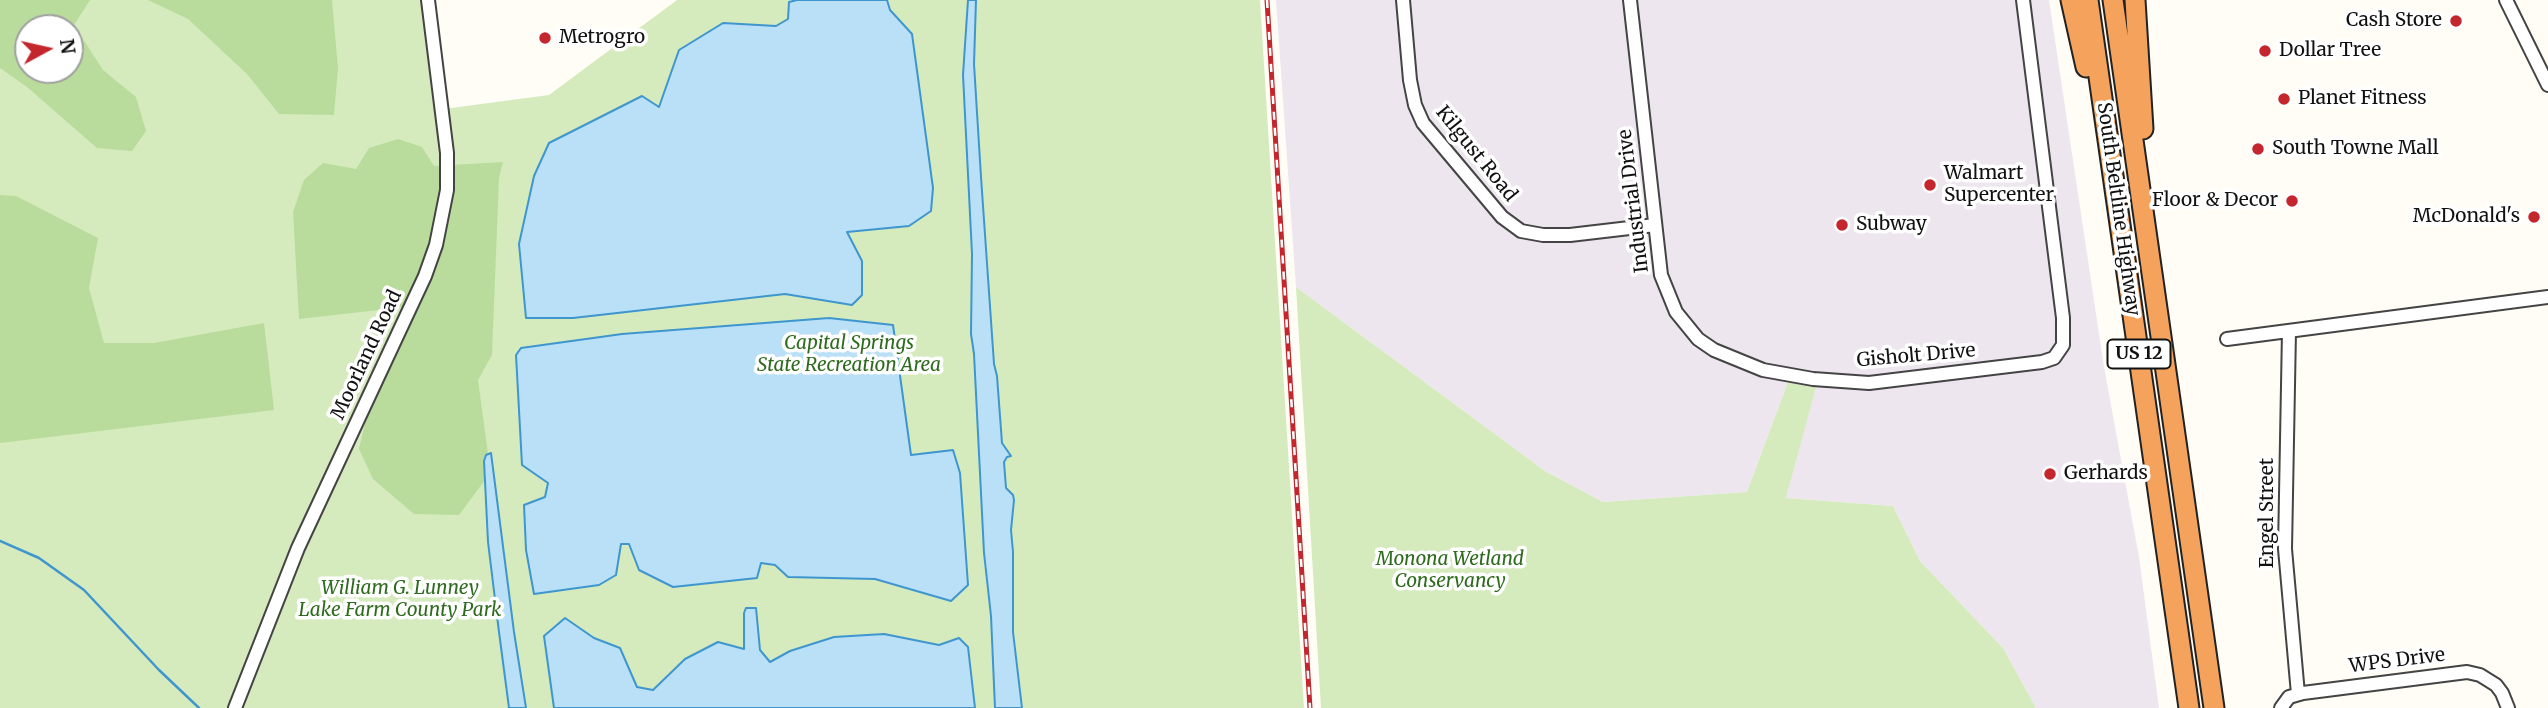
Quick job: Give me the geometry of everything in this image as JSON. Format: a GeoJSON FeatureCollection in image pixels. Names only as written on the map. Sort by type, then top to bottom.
{"type":"FeatureCollection","features":[{"type":"Feature","properties":{"kind":"highway"},"geometry":{"type":"LineString","coordinates":[[2071,0],[2128,283]]}},
{"type":"Feature","properties":{"kind":"highway","name":"South Beltline Highway"},"geometry":{"type":"LineString","coordinates":[[2088,0],[2189,708]]}},
{"type":"Feature","properties":{"kind":"highway","name":"South Beltline Highway"},"geometry":{"type":"LineString","coordinates":[[2113,0],[2214,708]]}},
{"type":"Feature","properties":{"kind":"highway"},"geometry":{"type":"LineString","coordinates":[[2135,0],[2152,280]]}},
{"type":"Feature","properties":{"kind":"street","name":"Moorland Road"},"geometry":{"type":"LineString","coordinates":[[236,708],[301,541],[425,276],[436,245],[447,190],[447,153],[428,0]]}},
{"type":"Feature","properties":{"kind":"street","name":"Kilgust Road"},"geometry":{"type":"LineString","coordinates":[[1403,0],[1405,36],[1415,105],[1423,123],[1502,217],[1521,231],[1543,235],[1570,235],[1655,225]]}},
{"type":"Feature","properties":{"kind":"street","name":"Industrial Drive"},"geometry":{"type":"LineString","coordinates":[[1630,0],[1661,275],[1676,312],[1698,339],[1714,350],[1741,362]]}},
{"type":"Feature","properties":{"kind":"street","name":"Gisholt Drive"},"geometry":{"type":"LineString","coordinates":[[1741,362],[1763,370],[1813,379],[1869,383],[1995,368],[2054,358],[2060,351],[2065,337],[2023,0]]}},
{"type":"Feature","properties":{"kind":"street"},"geometry":{"type":"LineString","coordinates":[[2507,0],[2548,85]]}},
{"type":"Feature","properties":{"kind":"street"},"geometry":{"type":"LineString","coordinates":[[2227,339],[2548,297]]}},
{"type":"Feature","properties":{"kind":"street","name":"Engel Street"},"geometry":{"type":"LineString","coordinates":[[2289,331],[2285,552],[2298,694]]}},
{"type":"Feature","properties":{"kind":"street","name":"WPS Drive"},"geometry":{"type":"LineString","coordinates":[[2298,694],[2467,672],[2493,683],[2502,693],[2508,708]]}},
{"type":"Feature","properties":{"kind":"street"},"geometry":{"type":"LineString","coordinates":[[2281,708],[2289,697],[2298,694]]}},
{"type":"Feature","properties":{"kind":"shaded area"},"geometry":{"type":"Polygon","coordinates":[[[1276,0],[2049,0],[2104,367],[2139,557],[2159,708],[2036,708],[2003,648],[1920,561],[1893,506],[1786,498],[1815,387],[1788,382],[1747,492],[1603,502],[1545,471],[1296,287],[1276,0]]]}},
{"type":"Feature","properties":{"kind":"green space","name":"Capital Springs State Recreation Area"},"geometry":{"type":"Polygon","coordinates":[[[0,0],[421,0],[436,110],[549,95],[677,0],[1260,0],[1304,708],[0,708],[0,0]]]}},
{"type":"Feature","properties":{"kind":"green space"},"geometry":{"type":"Polygon","coordinates":[[[0,0],[90,0],[81,14],[14,14],[14,78],[0,68],[0,0]]]}},
{"type":"Feature","properties":{"kind":"green space"},"geometry":{"type":"Polygon","coordinates":[[[148,0],[332,0],[338,68],[334,115],[279,114],[247,74],[188,19],[148,0]]]}},
{"type":"Feature","properties":{"kind":"green space"},"geometry":{"type":"Polygon","coordinates":[[[84,41],[103,70],[136,97],[146,131],[132,151],[97,148],[23,84],[84,84],[84,41]]]}},
{"type":"Feature","properties":{"kind":"green space"},"geometry":{"type":"Polygon","coordinates":[[[398,139],[422,147],[434,166],[503,162],[499,178],[492,355],[478,380],[488,454],[484,461],[485,480],[459,515],[414,514],[373,479],[359,449],[369,406],[405,307],[299,319],[293,212],[304,180],[323,163],[356,169],[369,148],[398,139]]]}},
{"type":"Feature","properties":{"kind":"green space"},"geometry":{"type":"Polygon","coordinates":[[[0,195],[16,196],[98,238],[89,288],[104,343],[154,343],[264,323],[274,410],[0,443],[0,195]]]}},
{"type":"Feature","properties":{"kind":"green space","name":"Monona Wetland Conservancy"},"geometry":{"type":"Polygon","coordinates":[[[1296,287],[1545,471],[1603,502],[1747,492],[1788,382],[1816,387],[1786,498],[1893,506],[1920,561],[2003,648],[2036,708],[1321,708],[1296,287]]]}},
{"type":"Feature","properties":{"kind":"water"},"geometry":{"type":"Polygon","coordinates":[[[887,0],[890,10],[912,34],[933,188],[931,211],[909,226],[847,232],[862,261],[862,295],[852,305],[785,294],[573,318],[526,318],[519,244],[534,176],[549,143],[642,96],[659,107],[679,50],[723,23],[776,26],[788,19],[789,2],[887,0]]]}},
{"type":"Feature","properties":{"kind":"water"},"geometry":{"type":"Polygon","coordinates":[[[968,0],[976,0],[974,64],[994,364],[1002,443],[1011,456],[1004,462],[1006,488],[1014,500],[1011,530],[1013,632],[1022,708],[995,708],[971,334],[972,254],[963,75],[968,0]]]}},
{"type":"Feature","properties":{"kind":"water"},"geometry":{"type":"Polygon","coordinates":[[[829,318],[893,325],[911,455],[953,450],[960,473],[968,585],[951,601],[875,579],[788,577],[775,565],[761,563],[757,578],[673,587],[639,570],[629,544],[621,544],[616,575],[599,585],[534,594],[526,550],[524,505],[545,497],[548,483],[522,465],[516,355],[521,348],[622,334],[829,318]]]}},
{"type":"Feature","properties":{"kind":"water"},"geometry":{"type":"Polygon","coordinates":[[[491,453],[526,708],[509,708],[488,542],[484,461],[486,455],[491,453]]]}},
{"type":"Feature","properties":{"kind":"water"},"geometry":{"type":"Polygon","coordinates":[[[746,608],[756,608],[760,650],[770,662],[790,651],[834,637],[884,634],[939,645],[959,638],[968,647],[975,708],[554,708],[544,636],[565,618],[594,638],[620,648],[637,687],[653,690],[685,659],[718,642],[744,649],[746,608]]]}},
{"type":"Feature","properties":{"kind":"waterway"},"geometry":{"type":"LineString","coordinates":[[0,541],[39,558],[84,590],[159,670],[199,708]]}},
{"type":"Feature","properties":{"kind":"railway"},"geometry":{"type":"LineString","coordinates":[[1267,0],[1310,708]]}},
{"type":"Feature","properties":{"kind":"place","name":"Cash Store"},"geometry":{"type":"Point","coordinates":[2456,21]}},
{"type":"Feature","properties":{"kind":"place","name":"Metrogro"},"geometry":{"type":"Point","coordinates":[545,38]}},
{"type":"Feature","properties":{"kind":"place","name":"Dollar Tree"},"geometry":{"type":"Point","coordinates":[2265,51]}},
{"type":"Feature","properties":{"kind":"place","name":"Planet Fitness"},"geometry":{"type":"Point","coordinates":[2284,99]}},
{"type":"Feature","properties":{"kind":"place","name":"South Towne Mall"},"geometry":{"type":"Point","coordinates":[2258,149]}},
{"type":"Feature","properties":{"kind":"place","name":"Walmart Supercenter"},"geometry":{"type":"Point","coordinates":[1930,185]}},
{"type":"Feature","properties":{"kind":"place","name":"Floor & Decor"},"geometry":{"type":"Point","coordinates":[2292,201]}},
{"type":"Feature","properties":{"kind":"place","name":"McDonald's"},"geometry":{"type":"Point","coordinates":[2534,217]}},
{"type":"Feature","properties":{"kind":"place","name":"Subway"},"geometry":{"type":"Point","coordinates":[1842,225]}},
{"type":"Feature","properties":{"kind":"place","name":"Gerhards"},"geometry":{"type":"Point","coordinates":[2050,474]}},
{"type":"Feature","properties":{"kind":"park label","name":"William G. Lunney Lake Farm County Park"},"geometry":{"type":"Point","coordinates":[400,600]}}]}
